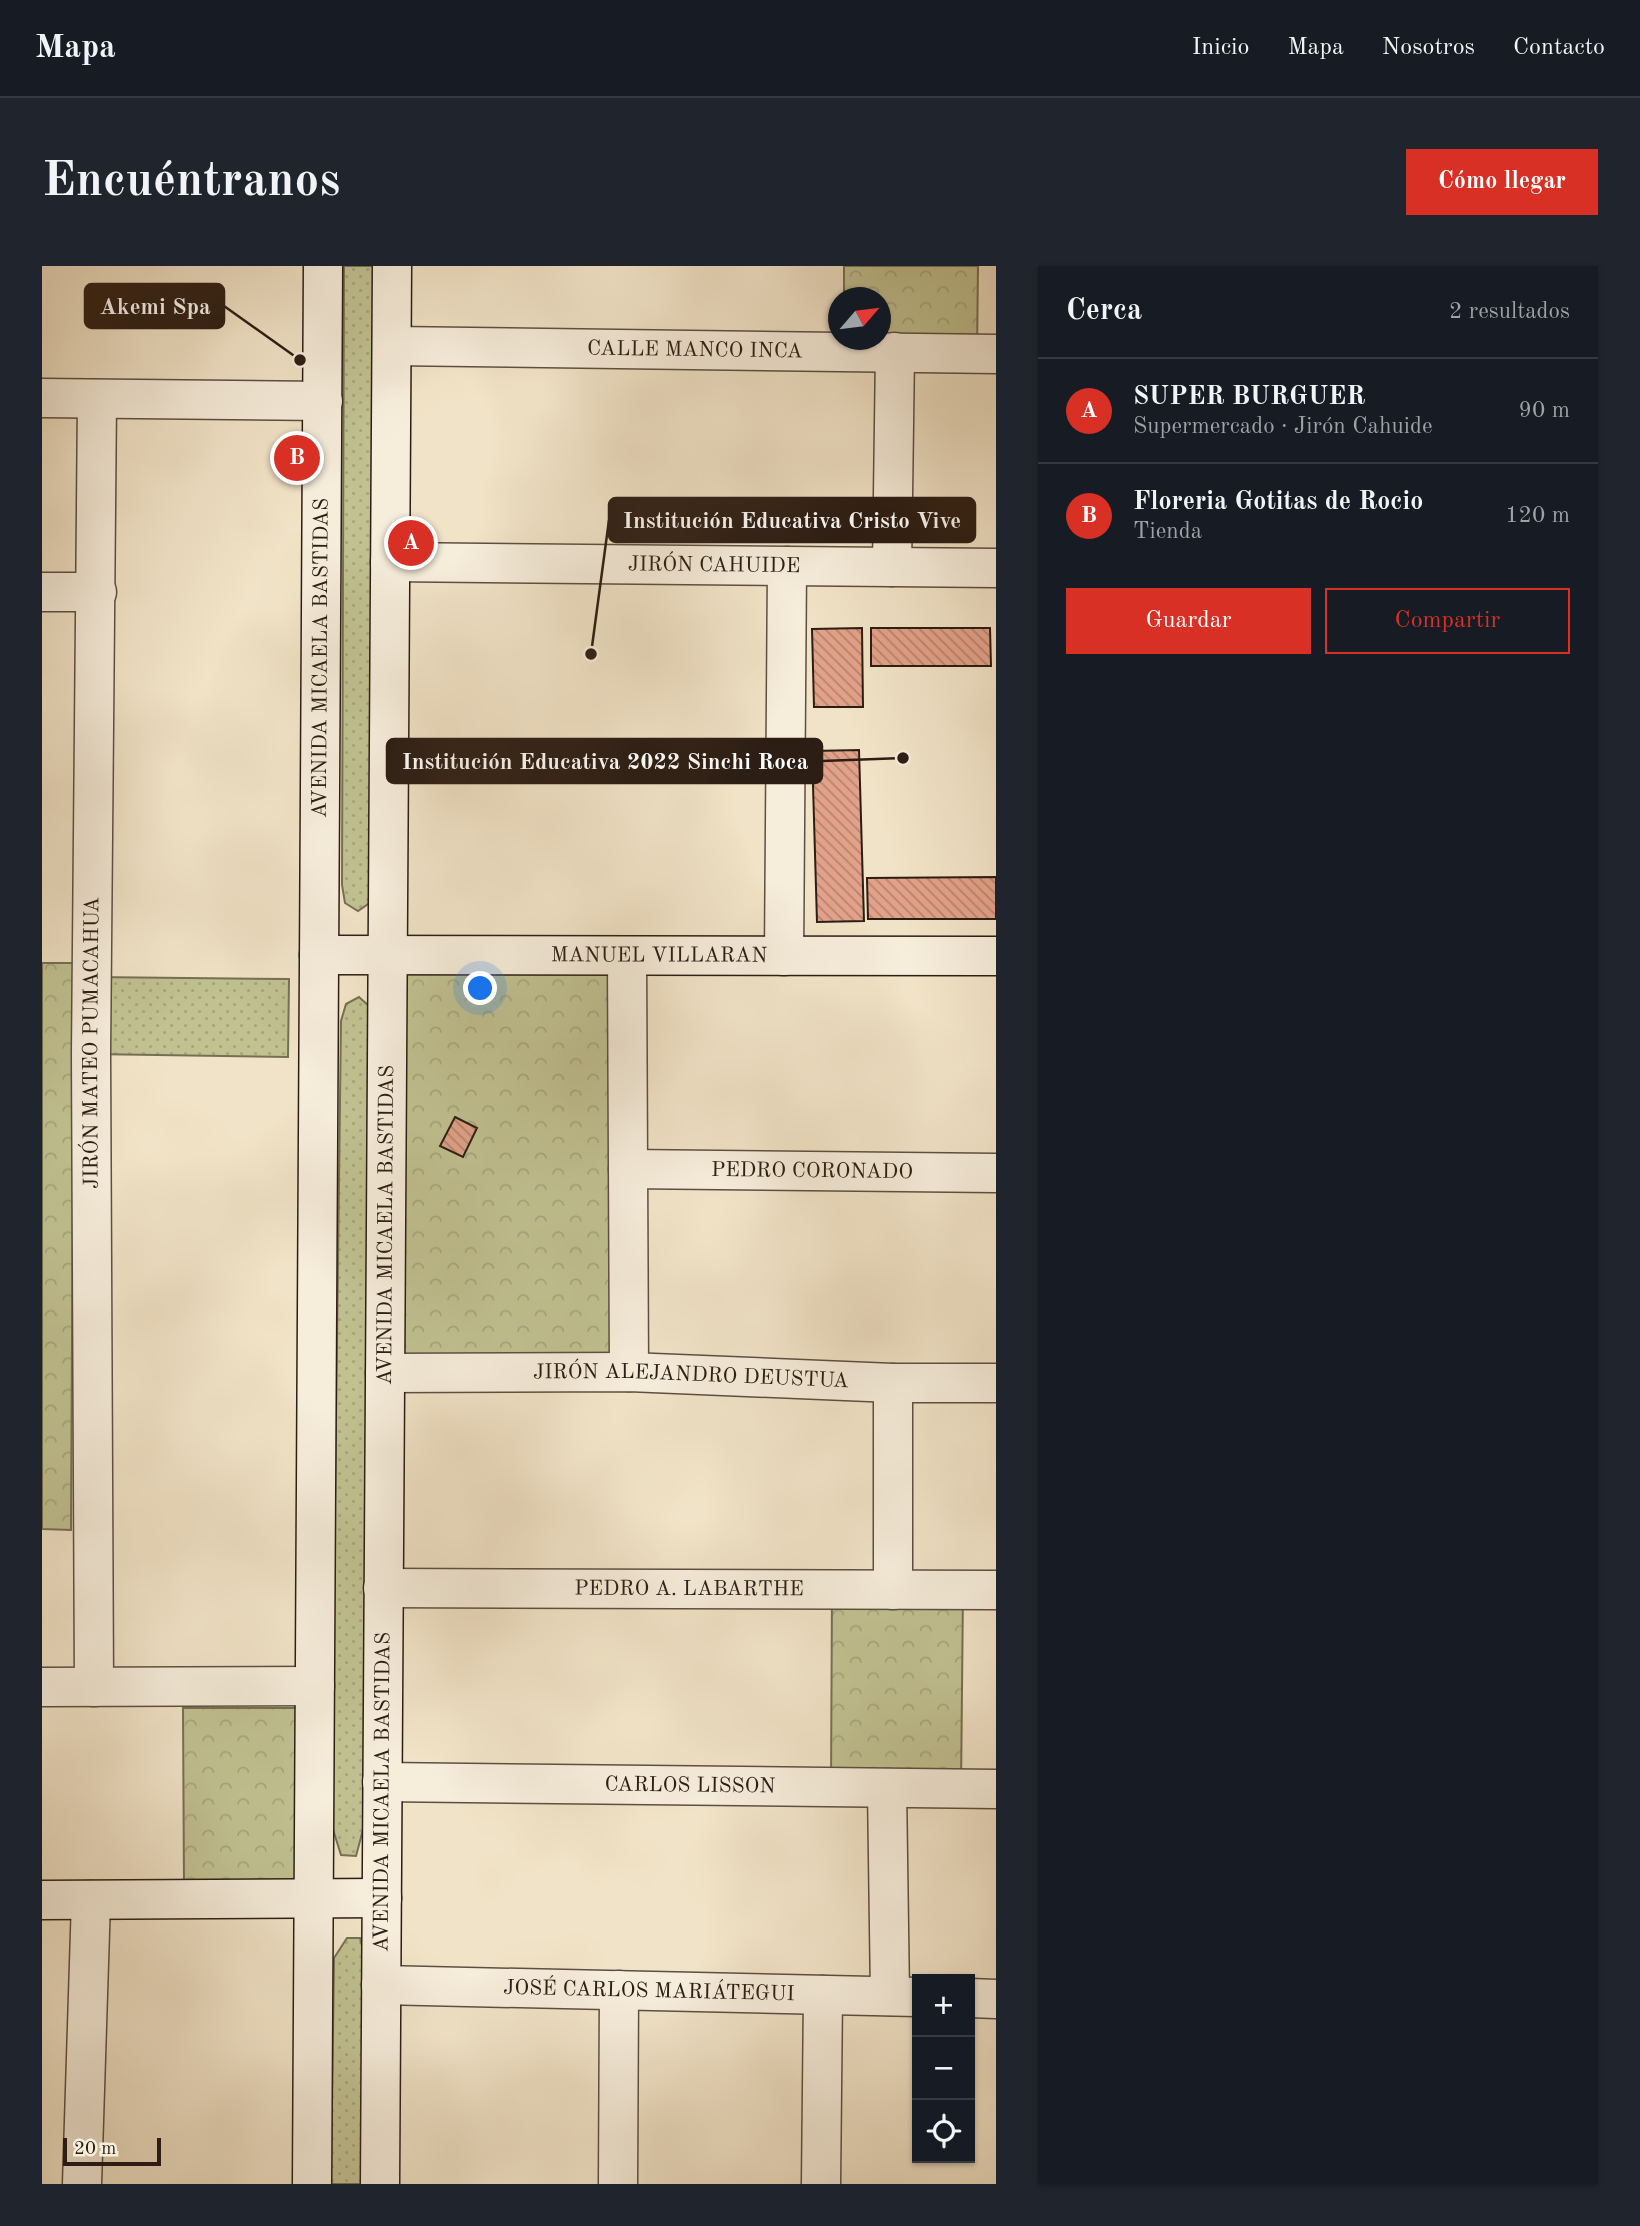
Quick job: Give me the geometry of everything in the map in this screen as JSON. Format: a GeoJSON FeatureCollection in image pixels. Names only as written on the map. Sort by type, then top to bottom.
{"type":"FeatureCollection","features":[{"type":"Feature","properties":{"kind":"street","name":"AVENIDA MICAELA BASTIDAS"},"geometry":{"type":"LineString","coordinates":[[312,2184],[323,266]]}},
{"type":"Feature","properties":{"kind":"street","name":"AVENIDA MICAELA BASTIDAS"},"geometry":{"type":"LineString","coordinates":[[380,2184],[392,266]]}},
{"type":"Feature","properties":{"kind":"street","name":"CALLE MANCO INCA"},"geometry":{"type":"LineString","coordinates":[[392,346],[996,354]]}},
{"type":"Feature","properties":{"kind":"street"},"geometry":{"type":"LineString","coordinates":[[892,567],[895,352]]}},
{"type":"Feature","properties":{"kind":"street"},"geometry":{"type":"LineString","coordinates":[[42,398],[323,401]]}},
{"type":"Feature","properties":{"kind":"street","name":"JIRÓN MATEO PUMACAHUA"},"geometry":{"type":"LineString","coordinates":[[94,1687],[91,1016],[97,399]]}},
{"type":"Feature","properties":{"kind":"street","name":"JIRÓN CAHUIDE"},"geometry":{"type":"LineString","coordinates":[[390,562],[996,568]]}},
{"type":"Feature","properties":{"kind":"street"},"geometry":{"type":"LineString","coordinates":[[784,956],[787,566]]}},
{"type":"Feature","properties":{"kind":"street"},"geometry":{"type":"LineString","coordinates":[[42,592],[97,592]]}},
{"type":"Feature","properties":{"kind":"street","name":"MANUEL VILLARAN"},"geometry":{"type":"LineString","coordinates":[[319,955],[996,957]]}},
{"type":"Feature","properties":{"kind":"street"},"geometry":{"type":"LineString","coordinates":[[628,956],[629,1372]]}},
{"type":"Feature","properties":{"kind":"street","name":"PEDRO CORONADO"},"geometry":{"type":"LineString","coordinates":[[628,1170],[996,1173]]}},
{"type":"Feature","properties":{"kind":"street","name":"JIRÓN ALEJANDRO DEUSTUA"},"geometry":{"type":"LineString","coordinates":[[385,1373],[629,1372],[893,1384],[996,1383]]}},
{"type":"Feature","properties":{"kind":"street"},"geometry":{"type":"LineString","coordinates":[[893,1384],[893,1590]]}},
{"type":"Feature","properties":{"kind":"street","name":"PEDRO A. LABARTHE"},"geometry":{"type":"LineString","coordinates":[[383,1588],[996,1590]]}},
{"type":"Feature","properties":{"kind":"street"},"geometry":{"type":"LineString","coordinates":[[42,1687],[315,1686]]}},
{"type":"Feature","properties":{"kind":"street","name":"CARLOS LISSON"},"geometry":{"type":"LineString","coordinates":[[383,1782],[996,1789]]}},
{"type":"Feature","properties":{"kind":"street"},"geometry":{"type":"LineString","coordinates":[[887,1788],[904,1997]]}},
{"type":"Feature","properties":{"kind":"street"},"geometry":{"type":"LineString","coordinates":[[42,1900],[382,1898]]}},
{"type":"Feature","properties":{"kind":"street"},"geometry":{"type":"LineString","coordinates":[[82,2184],[91,1900]]}},
{"type":"Feature","properties":{"kind":"street","name":"JOSÉ CARLOS MARIÁTEGUI"},"geometry":{"type":"LineString","coordinates":[[381,1985],[904,1997]]}},
{"type":"Feature","properties":{"kind":"street"},"geometry":{"type":"LineString","coordinates":[[618,2184],[619,1990]]}},
{"type":"Feature","properties":{"kind":"street"},"geometry":{"type":"LineString","coordinates":[[821,2184],[823,1995]]}},
{"type":"Feature","properties":{"kind":"street"},"geometry":{"type":"LineString","coordinates":[[975,1998],[996,1998]]}},
{"type":"Feature","properties":{"kind":"green space"},"geometry":{"type":"Polygon","coordinates":[[[344,266],[379,266],[371,902],[358,911],[345,903],[342,885],[344,266]]]}},
{"type":"Feature","properties":{"kind":"green space"},"geometry":{"type":"Polygon","coordinates":[[[844,266],[978,266],[977,354],[891,342],[891,287],[844,287],[844,266]]]}},
{"type":"Feature","properties":{"kind":"green space"},"geometry":{"type":"Polygon","coordinates":[[[388,955],[627,956],[629,1372],[385,1373],[388,955]]]}},
{"type":"Feature","properties":{"kind":"green space"},"geometry":{"type":"Polygon","coordinates":[[[42,963],[74,963],[71,1530],[42,1529],[42,963]]]}},
{"type":"Feature","properties":{"kind":"green space"},"geometry":{"type":"Polygon","coordinates":[[[92,977],[289,979],[288,1057],[91,1054],[92,977]]]}},
{"type":"Feature","properties":{"kind":"green space"},"geometry":{"type":"Polygon","coordinates":[[[359,997],[370,1007],[364,1826],[356,1856],[341,1855],[331,1823],[341,1021],[346,1004],[359,997]]]}},
{"type":"Feature","properties":{"kind":"green space"},"geometry":{"type":"Polygon","coordinates":[[[832,1589],[963,1590],[961,1789],[831,1787],[832,1589]]]}},
{"type":"Feature","properties":{"kind":"green space"},"geometry":{"type":"Polygon","coordinates":[[[183,1708],[309,1708],[310,1887],[184,1888],[183,1708]]]}},
{"type":"Feature","properties":{"kind":"green space"},"geometry":{"type":"Polygon","coordinates":[[[347,1938],[360,1938],[367,1964],[365,2184],[331,2184],[334,1958],[347,1938]]]}},
{"type":"Feature","properties":{"kind":"building"},"geometry":{"type":"Polygon","coordinates":[[[862,628],[863,707],[814,707],[812,629],[862,628]]]}},
{"type":"Feature","properties":{"kind":"building"},"geometry":{"type":"Polygon","coordinates":[[[871,628],[990,628],[991,666],[871,666],[871,628]]]}},
{"type":"Feature","properties":{"kind":"building"},"geometry":{"type":"Polygon","coordinates":[[[859,750],[864,921],[817,922],[812,751],[859,750]]]}},
{"type":"Feature","properties":{"kind":"building"},"geometry":{"type":"Polygon","coordinates":[[[996,877],[996,919],[868,919],[867,878],[996,877]]]}},
{"type":"Feature","properties":{"kind":"building"},"geometry":{"type":"Polygon","coordinates":[[[455,1117],[477,1128],[463,1157],[440,1146],[455,1117]]]}},
{"type":"Feature","properties":{"kind":"place","name":"Akemi Spa"},"geometry":{"type":"Point","coordinates":[300,360]}},
{"type":"Feature","properties":{"kind":"place","name":"Floreria Gotitas de Rocio"},"geometry":{"type":"Point","coordinates":[297,458]}},
{"type":"Feature","properties":{"kind":"place","name":"SUPER BURGUER"},"geometry":{"type":"Point","coordinates":[411,543]}},
{"type":"Feature","properties":{"kind":"place","name":"Institución Educativa Cristo Vive"},"geometry":{"type":"Point","coordinates":[591,654]}},
{"type":"Feature","properties":{"kind":"place","name":"Institución Educativa 2022 Sinchi Roca"},"geometry":{"type":"Point","coordinates":[903,758]}}]}
